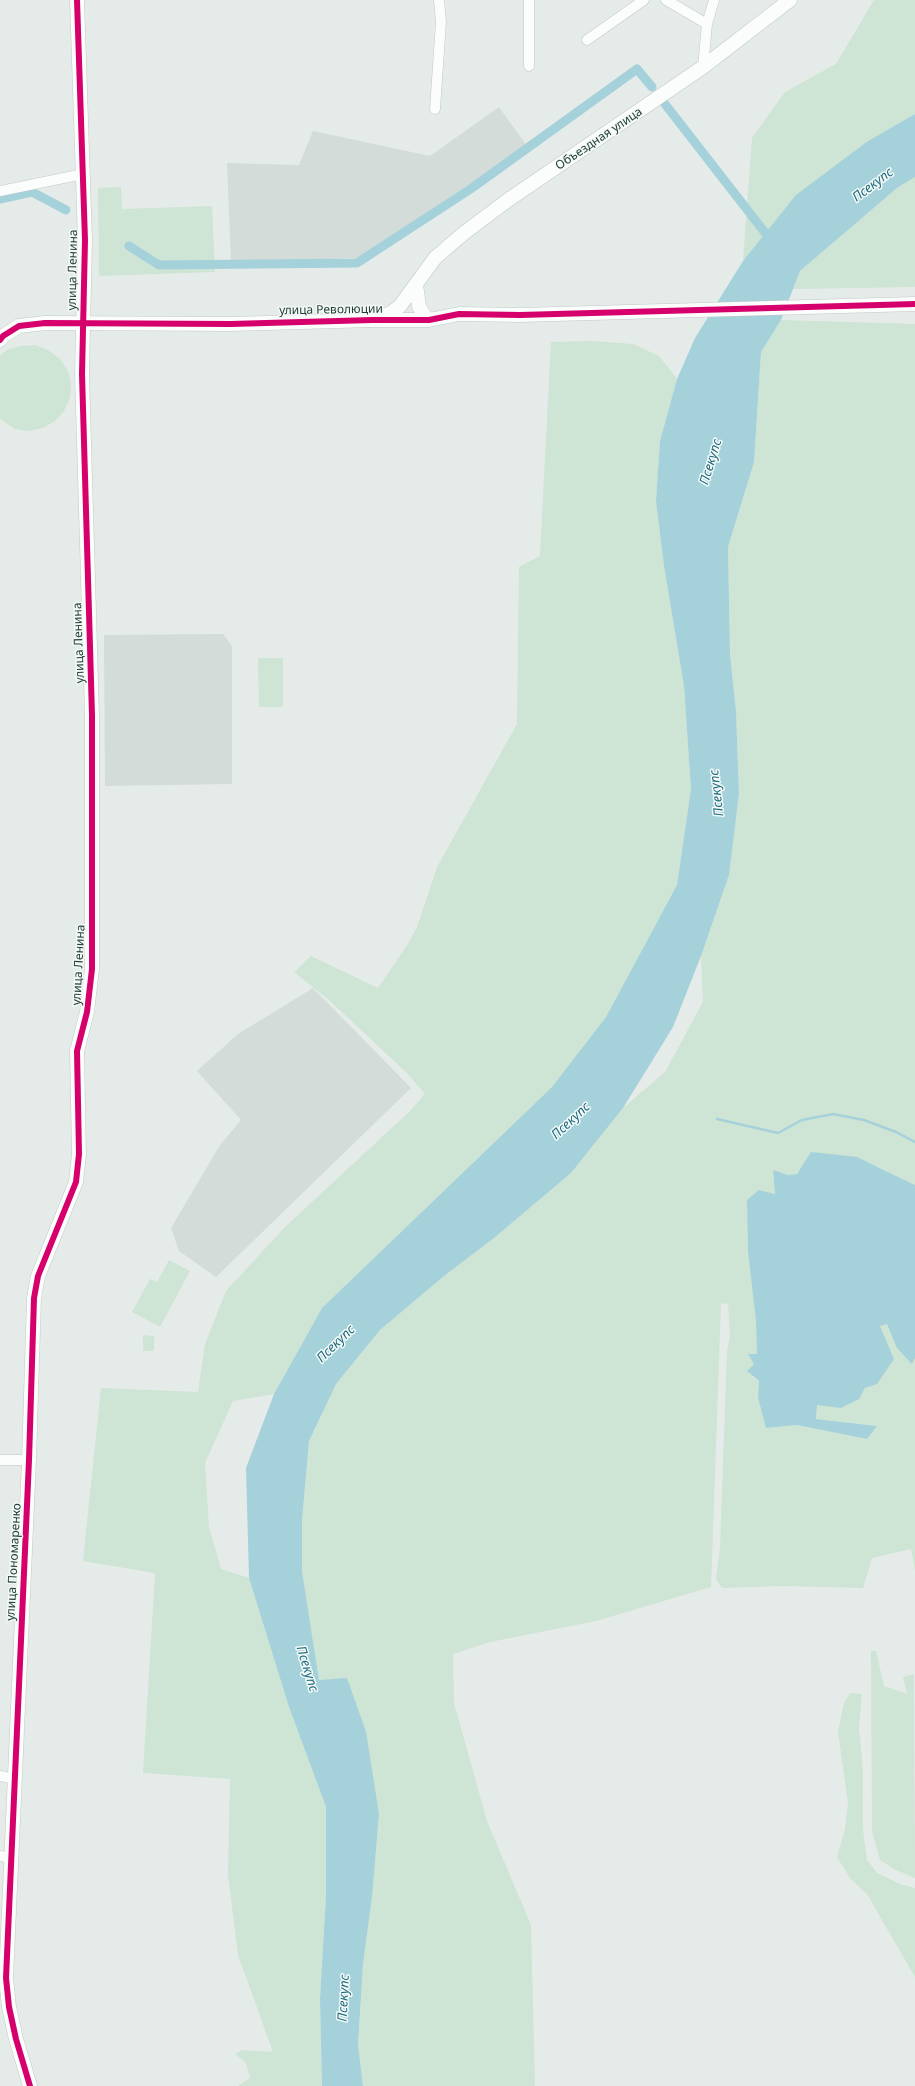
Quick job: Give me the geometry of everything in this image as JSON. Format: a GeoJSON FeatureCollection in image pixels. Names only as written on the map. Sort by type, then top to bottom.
{"type":"FeatureCollection","features":[{"type":"Feature","properties":{"kind":"street","name":"улица Ленина"},"geometry":{"type":"LineString","coordinates":[[38,1276],[76,1182],[79,1154],[77,1051],[87,1012],[92,969],[92,715],[84,476],[82,323],[85,240],[77,0]]}},
{"type":"Feature","properties":{"kind":"street"},"geometry":{"type":"LineString","coordinates":[[434,109],[441,22],[439,0]]}},
{"type":"Feature","properties":{"kind":"street"},"geometry":{"type":"LineString","coordinates":[[529,0],[529,66]]}},
{"type":"Feature","properties":{"kind":"street"},"geometry":{"type":"LineString","coordinates":[[587,40],[644,0]]}},
{"type":"Feature","properties":{"kind":"street"},"geometry":{"type":"LineString","coordinates":[[666,0],[707,24]]}},
{"type":"Feature","properties":{"kind":"street"},"geometry":{"type":"LineString","coordinates":[[703,67],[707,24],[714,0]]}},
{"type":"Feature","properties":{"kind":"street","name":"Объездная улица"},"geometry":{"type":"LineString","coordinates":[[372,320],[391,313],[400,306],[435,258],[464,233],[508,200],[703,67],[790,0]]}},
{"type":"Feature","properties":{"kind":"street"},"geometry":{"type":"LineString","coordinates":[[0,191],[83,174]]}},
{"type":"Feature","properties":{"kind":"street"},"geometry":{"type":"LineString","coordinates":[[416,286],[419,306],[423,314],[429,320]]}},
{"type":"Feature","properties":{"kind":"street","name":"улица Революции"},"geometry":{"type":"LineString","coordinates":[[2,338],[20,326],[45,323],[231,324],[429,320],[459,314],[662,312],[915,304]]}},
{"type":"Feature","properties":{"kind":"street","name":"улица Пономаренко"},"geometry":{"type":"LineString","coordinates":[[30,2086],[9,2007],[4,1930],[6,1857],[15,1779],[29,1460],[34,1298],[38,1276]]}},
{"type":"Feature","properties":{"kind":"street"},"geometry":{"type":"LineString","coordinates":[[0,1460],[29,1460]]}},
{"type":"Feature","properties":{"kind":"street"},"geometry":{"type":"LineString","coordinates":[[0,1776],[15,1779]]}},
{"type":"Feature","properties":{"kind":"shaded area"},"geometry":{"type":"Polygon","coordinates":[[[499,107],[527,146],[358,258],[231,262],[227,163],[299,165],[313,131],[430,156],[499,107]]]}},
{"type":"Feature","properties":{"kind":"shaded area"},"geometry":{"type":"Polygon","coordinates":[[[223,634],[232,646],[232,784],[105,786],[104,635],[223,634]]]}},
{"type":"Feature","properties":{"kind":"shaded area"},"geometry":{"type":"Polygon","coordinates":[[[313,988],[411,1088],[216,1277],[179,1251],[171,1228],[220,1145],[241,1120],[197,1071],[238,1034],[313,988]]]}},
{"type":"Feature","properties":{"kind":"green space"},"geometry":{"type":"Polygon","coordinates":[[[874,0],[915,0],[915,114],[868,141],[766,234],[743,261],[752,138],[785,92],[836,64],[874,0]]]}},
{"type":"Feature","properties":{"kind":"green space"},"geometry":{"type":"Polygon","coordinates":[[[915,177],[915,287],[792,289],[800,271],[897,188],[915,177]]]}},
{"type":"Feature","properties":{"kind":"green space"},"geometry":{"type":"Polygon","coordinates":[[[121,187],[122,209],[212,206],[215,272],[99,276],[98,188],[121,187]]]}},
{"type":"Feature","properties":{"kind":"green space"},"geometry":{"type":"Polygon","coordinates":[[[781,320],[915,324],[915,1185],[877,1166],[802,1167],[797,1174],[788,1175],[773,1170],[775,1194],[759,1190],[747,1200],[748,1252],[752,1284],[786,1285],[757,1354],[752,1377],[759,1381],[758,1398],[766,1428],[797,1425],[867,1439],[877,1426],[816,1419],[817,1405],[859,1399],[865,1388],[894,1359],[880,1326],[887,1324],[912,1363],[915,1358],[915,1570],[911,1549],[872,1558],[863,1588],[785,1586],[722,1588],[716,1579],[720,1548],[727,1352],[730,1335],[728,1304],[721,1303],[711,1587],[596,1621],[490,1642],[453,1654],[454,1703],[487,1821],[531,1925],[535,2086],[363,2086],[358,2045],[363,1964],[372,1897],[379,1814],[319,1680],[302,1571],[302,1520],[309,1441],[336,1384],[380,1330],[444,1276],[494,1238],[571,1173],[623,1108],[665,1072],[703,1002],[701,956],[729,875],[739,794],[736,712],[730,654],[728,547],[754,462],[761,352],[781,320]]]}},
{"type":"Feature","properties":{"kind":"green space"},"geometry":{"type":"Polygon","coordinates":[[[592,341],[633,344],[659,356],[677,379],[660,441],[656,501],[664,566],[684,686],[691,789],[677,885],[606,1017],[552,1087],[322,1308],[274,1394],[233,1401],[205,1463],[209,1527],[221,1569],[249,1578],[289,1707],[326,1807],[326,1895],[320,1999],[322,2086],[238,2086],[250,2078],[246,2063],[235,2054],[242,2050],[273,2052],[238,1955],[228,1875],[230,1779],[143,1773],[155,1573],[83,1561],[101,1388],[198,1392],[205,1344],[226,1291],[285,1227],[409,1112],[425,1094],[407,1073],[329,1000],[294,972],[311,956],[378,988],[408,944],[417,927],[437,867],[517,724],[519,567],[540,556],[551,342],[592,341]]]}},
{"type":"Feature","properties":{"kind":"green space"},"geometry":{"type":"Polygon","coordinates":[[[35,345],[48,350],[60,359],[68,371],[71,384],[70,398],[64,411],[55,421],[43,428],[29,431],[15,429],[0,419],[0,356],[7,350],[20,346],[35,345]]]}},
{"type":"Feature","properties":{"kind":"green space"},"geometry":{"type":"Polygon","coordinates":[[[258,658],[283,658],[283,707],[259,707],[258,658]]]}},
{"type":"Feature","properties":{"kind":"green space"},"geometry":{"type":"Polygon","coordinates":[[[169,1260],[190,1271],[160,1327],[132,1312],[150,1279],[157,1282],[169,1260]]]}},
{"type":"Feature","properties":{"kind":"green space"},"geometry":{"type":"Polygon","coordinates":[[[143,1335],[154,1336],[154,1351],[143,1351],[143,1335]]]}},
{"type":"Feature","properties":{"kind":"green space"},"geometry":{"type":"Polygon","coordinates":[[[871,1651],[876,1651],[884,1686],[907,1694],[903,1677],[914,1674],[915,1878],[896,1870],[880,1860],[872,1831],[871,1651]]]}},
{"type":"Feature","properties":{"kind":"green space"},"geometry":{"type":"Polygon","coordinates":[[[850,1693],[862,1694],[859,1727],[863,1771],[863,1830],[867,1860],[877,1873],[900,1884],[915,1888],[915,1977],[867,1894],[850,1878],[837,1857],[845,1829],[848,1803],[838,1732],[844,1703],[850,1693]]]}},
{"type":"Feature","properties":{"kind":"water","name":"Псекупс"},"geometry":{"type":"Polygon","coordinates":[[[915,114],[915,177],[897,188],[800,271],[781,320],[761,352],[754,462],[728,547],[730,654],[736,712],[739,794],[729,875],[701,956],[673,1027],[623,1108],[571,1173],[494,1238],[444,1276],[380,1330],[336,1384],[309,1441],[302,1520],[302,1571],[319,1680],[347,1678],[366,1732],[379,1814],[372,1897],[363,1964],[358,2045],[363,2086],[322,2086],[320,1999],[326,1895],[326,1807],[289,1707],[249,1578],[246,1468],[274,1394],[322,1308],[552,1087],[606,1017],[677,885],[691,789],[684,686],[664,566],[656,501],[660,441],[677,379],[695,338],[743,261],[796,195],[868,141],[915,114]]]}},
{"type":"Feature","properties":{"kind":"water"},"geometry":{"type":"Polygon","coordinates":[[[811,1152],[857,1157],[915,1185],[915,1358],[912,1364],[897,1348],[887,1324],[880,1326],[894,1359],[877,1384],[865,1388],[859,1399],[841,1408],[817,1405],[816,1419],[877,1426],[867,1439],[797,1425],[766,1428],[758,1398],[759,1381],[747,1371],[754,1364],[748,1354],[757,1354],[756,1320],[748,1252],[747,1200],[759,1190],[775,1194],[773,1170],[788,1175],[797,1174],[811,1152]]]}},
{"type":"Feature","properties":{"kind":"waterway"},"geometry":{"type":"LineString","coordinates":[[129,246],[159,265],[357,263],[472,188],[637,69],[652,87]]}},
{"type":"Feature","properties":{"kind":"waterway"},"geometry":{"type":"LineString","coordinates":[[665,104],[766,234]]}},
{"type":"Feature","properties":{"kind":"waterway"},"geometry":{"type":"LineString","coordinates":[[0,199],[32,192],[66,210]]}},
{"type":"Feature","properties":{"kind":"waterway"},"geometry":{"type":"LineString","coordinates":[[717,1119],[778,1133],[802,1120],[833,1114],[864,1120],[896,1132],[915,1142]]}},
{"type":"Feature","properties":{"kind":"cycle path"},"geometry":{"type":"LineString","coordinates":[[30,2086],[16,2039],[9,2007],[6,1978],[29,1460],[34,1298],[38,1276],[76,1182],[79,1154],[77,1051],[87,1012],[92,969],[92,715],[82,374],[85,240],[77,0]]}},
{"type":"Feature","properties":{"kind":"cycle path"},"geometry":{"type":"LineString","coordinates":[[0,340],[3,336],[19,326],[45,323],[231,324],[429,320],[459,314],[520,315],[915,304]]}}]}
